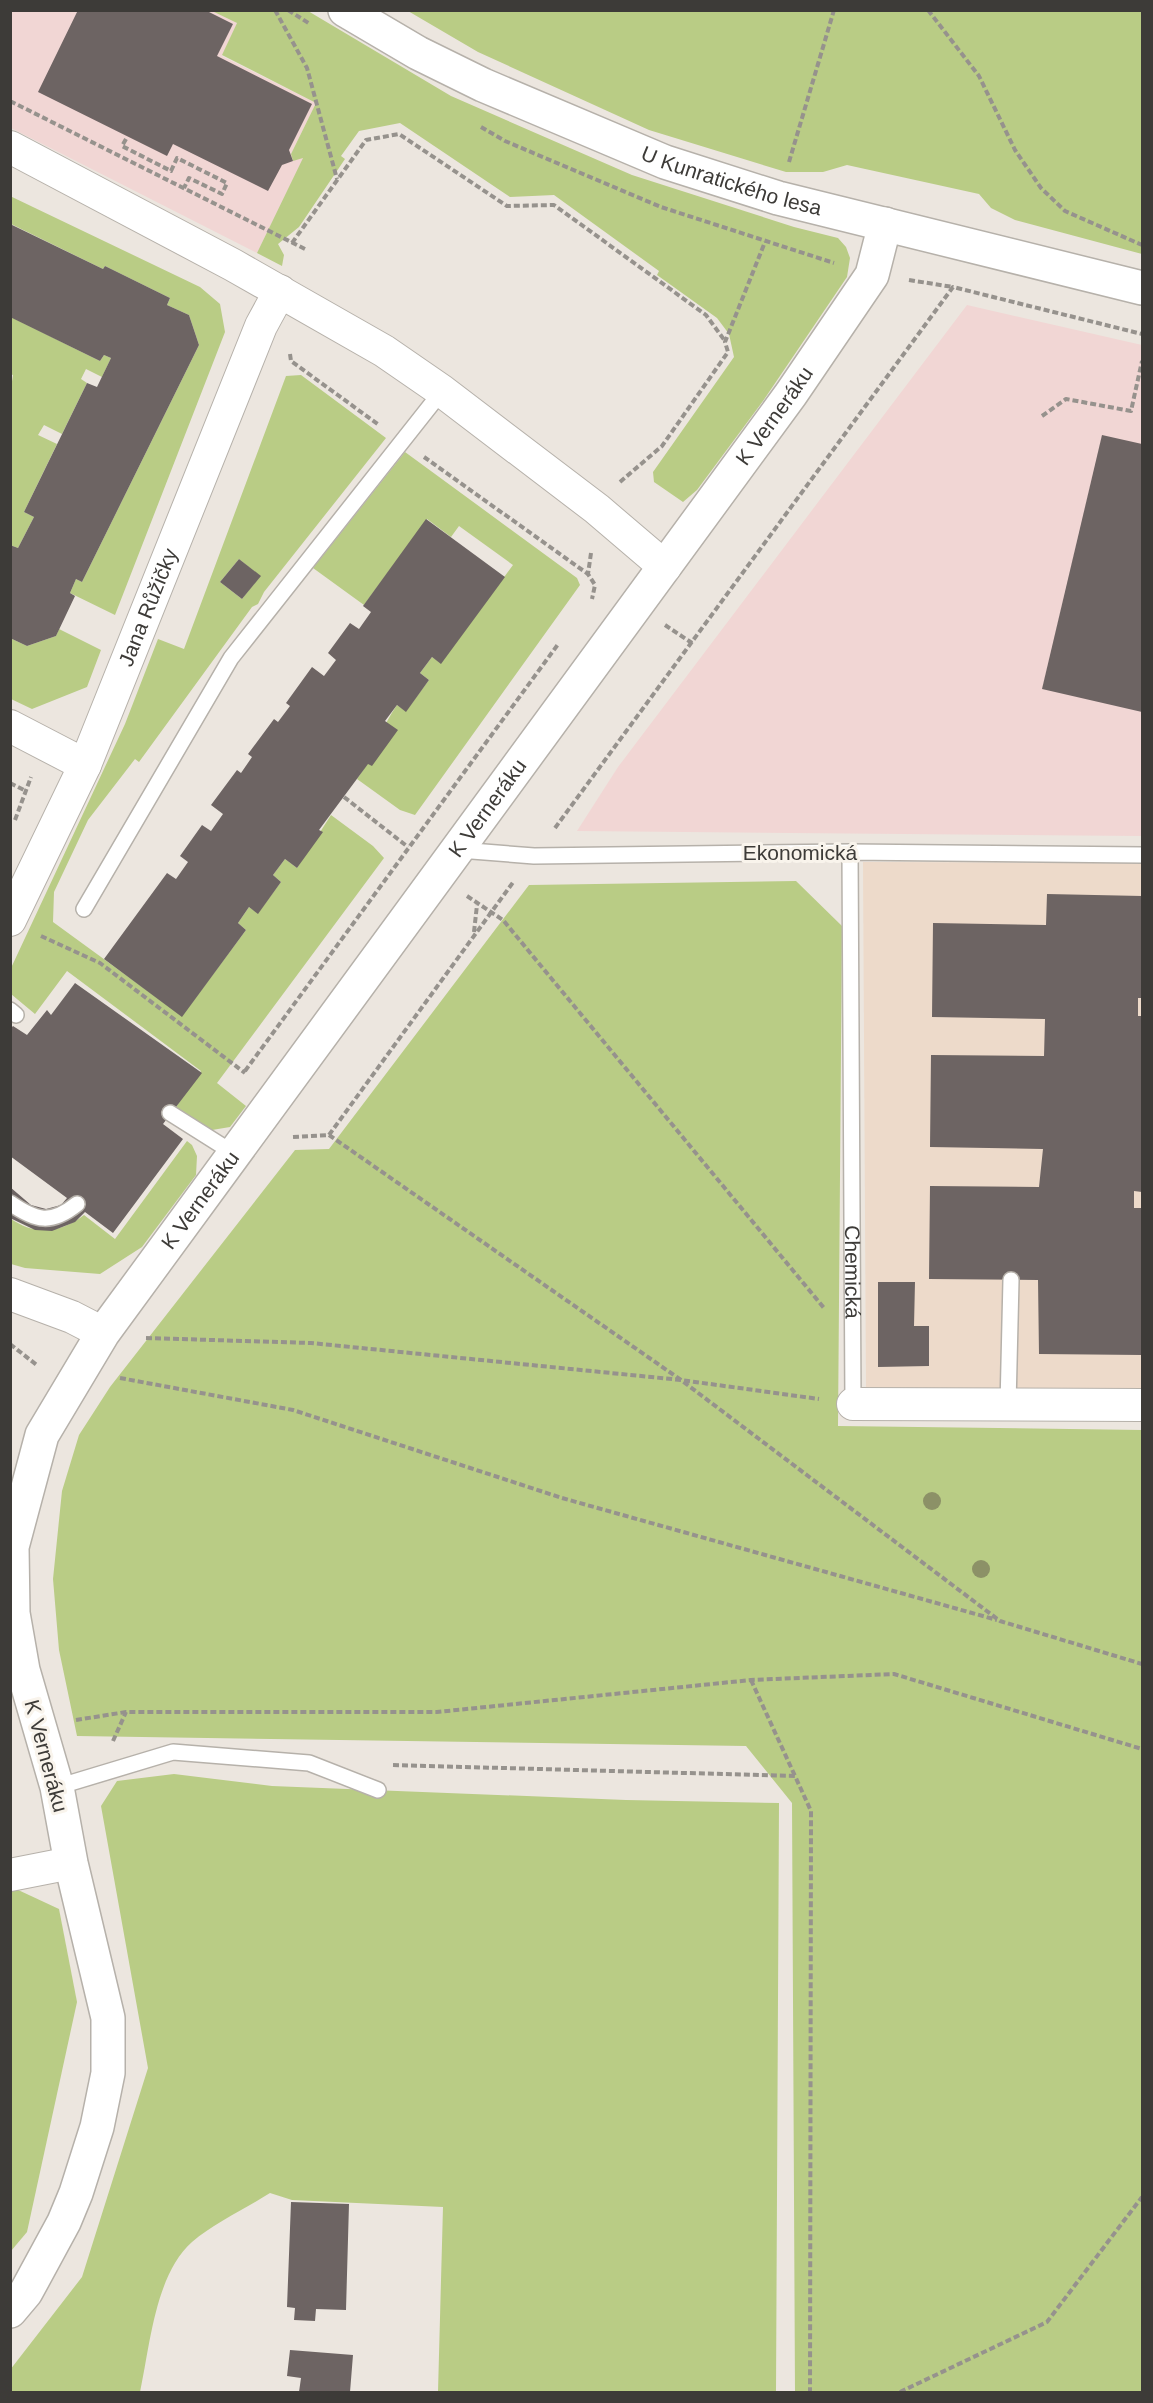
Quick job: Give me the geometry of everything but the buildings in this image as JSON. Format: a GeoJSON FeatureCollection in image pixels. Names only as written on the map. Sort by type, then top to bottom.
{"type":"FeatureCollection","features":[{"type":"Feature","properties":{"kind":"street","name":"U Kunratického lesa"},"geometry":{"type":"LineString","coordinates":[[345,10],[418,53],[483,85],[665,162],[778,198],[1143,288]]}},
{"type":"Feature","properties":{"kind":"street"},"geometry":{"type":"LineString","coordinates":[[10,147],[280,291],[384,351],[442,391],[597,509],[665,567]]}},
{"type":"Feature","properties":{"kind":"street","name":"K Verneráku"},"geometry":{"type":"LineString","coordinates":[[10,2311],[26,2292],[64,2222],[76,2193],[98,2127],[108,2073],[108,2018],[71,1863],[57,1787],[23,1670],[14,1613],[12,1546],[42,1435],[103,1333],[791,394],[872,275],[885,224]]}},
{"type":"Feature","properties":{"kind":"street","name":"Jana Růžičky"},"geometry":{"type":"LineString","coordinates":[[20,926],[261,326],[280,291]]}},
{"type":"Feature","properties":{"kind":"street"},"geometry":{"type":"LineString","coordinates":[[10,726],[86,765]]}},
{"type":"Feature","properties":{"kind":"street"},"geometry":{"type":"LineString","coordinates":[[10,1294],[72,1317],[103,1333]]}},
{"type":"Feature","properties":{"kind":"street"},"geometry":{"type":"LineString","coordinates":[[853,1404],[1143,1406]]}},
{"type":"Feature","properties":{"kind":"street"},"geometry":{"type":"LineString","coordinates":[[10,1875],[71,1863]]}},
{"type":"Feature","properties":{"kind":"lane"},"geometry":{"type":"LineString","coordinates":[[84,909],[231,658],[442,391]]}},
{"type":"Feature","properties":{"kind":"lane","name":"Ekonomická"},"geometry":{"type":"LineString","coordinates":[[459,850],[534,856],[850,852],[1143,855]]}},
{"type":"Feature","properties":{"kind":"lane","name":"Chemická"},"geometry":{"type":"LineString","coordinates":[[850,852],[853,1404]]}},
{"type":"Feature","properties":{"kind":"lane"},"geometry":{"type":"LineString","coordinates":[[171,1113],[235,1154]]}},
{"type":"Feature","properties":{"kind":"lane"},"geometry":{"type":"LineString","coordinates":[[10,1203],[28,1215],[49,1220],[63,1215],[77,1204]]}},
{"type":"Feature","properties":{"kind":"lane"},"geometry":{"type":"LineString","coordinates":[[1008,1404],[1011,1280]]}},
{"type":"Feature","properties":{"kind":"lane"},"geometry":{"type":"LineString","coordinates":[[57,1787],[173,1752],[309,1763],[378,1790]]}},
{"type":"Feature","properties":{"kind":"path"},"geometry":{"type":"LineString","coordinates":[[275,10],[307,68],[337,180]]}},
{"type":"Feature","properties":{"kind":"path"},"geometry":{"type":"LineString","coordinates":[[786,172],[834,10]]}},
{"type":"Feature","properties":{"kind":"path"},"geometry":{"type":"LineString","coordinates":[[928,10],[979,76],[1015,150],[1041,188],[1065,211],[1143,245]]}},
{"type":"Feature","properties":{"kind":"path"},"geometry":{"type":"LineString","coordinates":[[10,101],[305,249]]}},
{"type":"Feature","properties":{"kind":"path"},"geometry":{"type":"LineString","coordinates":[[292,243],[366,140],[399,134],[507,206],[554,205],[706,315],[726,342]]}},
{"type":"Feature","properties":{"kind":"path"},"geometry":{"type":"LineString","coordinates":[[118,155],[126,139]]}},
{"type":"Feature","properties":{"kind":"path"},"geometry":{"type":"LineString","coordinates":[[122,146],[171,171],[177,158],[227,183],[222,194],[189,178],[184,188]]}},
{"type":"Feature","properties":{"kind":"path"},"geometry":{"type":"LineString","coordinates":[[329,1135],[474,933],[692,643],[953,287],[1143,334]]}},
{"type":"Feature","properties":{"kind":"path"},"geometry":{"type":"LineString","coordinates":[[261,326],[285,336],[291,361],[588,574]]}},
{"type":"Feature","properties":{"kind":"path"},"geometry":{"type":"LineString","coordinates":[[1042,416],[1066,399],[1131,411],[1143,361]]}},
{"type":"Feature","properties":{"kind":"path"},"geometry":{"type":"LineString","coordinates":[[664,625],[692,643]]}},
{"type":"Feature","properties":{"kind":"path"},"geometry":{"type":"LineString","coordinates":[[14,822],[42,743]]}},
{"type":"Feature","properties":{"kind":"path"},"geometry":{"type":"LineString","coordinates":[[10,783],[26,791]]}},
{"type":"Feature","properties":{"kind":"path"},"geometry":{"type":"LineString","coordinates":[[266,1113],[243,1092],[245,1071],[407,846],[344,796]]}},
{"type":"Feature","properties":{"kind":"path"},"geometry":{"type":"LineString","coordinates":[[474,933],[477,905],[504,920],[854,1343]]}},
{"type":"Feature","properties":{"kind":"path"},"geometry":{"type":"LineString","coordinates":[[20,926],[100,963],[245,1071]]}},
{"type":"Feature","properties":{"kind":"path"},"geometry":{"type":"LineString","coordinates":[[290,1137],[329,1135],[681,1380],[1000,1621]]}},
{"type":"Feature","properties":{"kind":"path"},"geometry":{"type":"LineString","coordinates":[[103,1333],[137,1338],[311,1343],[681,1380],[853,1404]]}},
{"type":"Feature","properties":{"kind":"path"},"geometry":{"type":"LineString","coordinates":[[10,1344],[38,1366]]}},
{"type":"Feature","properties":{"kind":"path"},"geometry":{"type":"LineString","coordinates":[[118,1378],[293,1410],[562,1498],[1000,1621],[1143,1664]]}},
{"type":"Feature","properties":{"kind":"path"},"geometry":{"type":"LineString","coordinates":[[66,1722],[126,1712],[437,1712],[751,1680],[894,1674],[1143,1749]]}},
{"type":"Feature","properties":{"kind":"path"},"geometry":{"type":"LineString","coordinates":[[751,1680],[811,1811],[810,2392]]}},
{"type":"Feature","properties":{"kind":"path"},"geometry":{"type":"LineString","coordinates":[[392,1765],[795,1776]]}},
{"type":"Feature","properties":{"kind":"path"},"geometry":{"type":"LineString","coordinates":[[900,2392],[1047,2322],[1143,2197]]}},
{"type":"Feature","properties":{"kind":"shaded area"},"geometry":{"type":"Polygon","coordinates":[[[10,11],[212,11],[237,23],[222,56],[316,103],[291,154],[304,157],[257,253],[11,128],[10,11]]]}},
{"type":"Feature","properties":{"kind":"shaded area"},"geometry":{"type":"Polygon","coordinates":[[[967,305],[1142,345],[1142,836],[577,831],[618,767],[967,305]]]}},
{"type":"Feature","properties":{"kind":"shaded area"},"geometry":{"type":"Polygon","coordinates":[[[863,862],[1142,863],[1142,1393],[866,1390],[863,862]]]}},
{"type":"Feature","properties":{"kind":"green space"},"geometry":{"type":"Polygon","coordinates":[[[212,11],[308,11],[451,96],[632,175],[794,227],[838,238],[846,247],[850,258],[847,277],[763,401],[697,490],[683,502],[654,482],[653,472],[734,357],[729,334],[717,318],[657,275],[659,271],[554,195],[510,197],[400,123],[359,131],[341,156],[345,159],[299,227],[278,244],[284,255],[282,266],[257,253],[303,158],[293,161],[291,154],[316,103],[222,55],[237,23],[212,11]]]}},
{"type":"Feature","properties":{"kind":"green space"},"geometry":{"type":"Polygon","coordinates":[[[408,11],[1142,11],[1142,254],[1015,220],[991,208],[979,194],[847,165],[823,172],[786,172],[649,130],[478,52],[408,11]]]}},
{"type":"Feature","properties":{"kind":"green space"},"geometry":{"type":"Polygon","coordinates":[[[10,196],[200,287],[220,304],[225,332],[115,615],[70,593],[76,579],[82,582],[199,345],[189,315],[167,305],[170,298],[105,266],[103,269],[11,224],[10,196]]]}},
{"type":"Feature","properties":{"kind":"green space"},"geometry":{"type":"Polygon","coordinates":[[[11,317],[100,361],[104,355],[111,358],[102,377],[86,369],[81,379],[87,383],[62,434],[44,425],[38,435],[57,444],[24,512],[34,517],[18,548],[10,545],[10,394],[13,375],[10,374],[11,317]]]}},
{"type":"Feature","properties":{"kind":"green space"},"geometry":{"type":"Polygon","coordinates":[[[301,375],[386,438],[264,592],[258,604],[252,607],[139,762],[135,759],[88,820],[54,892],[53,922],[182,1016],[246,930],[238,923],[249,907],[258,913],[281,882],[273,875],[285,859],[297,868],[331,815],[373,846],[384,858],[217,1083],[246,1106],[230,1127],[212,1130],[176,1107],[201,1071],[67,971],[35,1014],[11,994],[11,968],[125,724],[158,639],[184,649],[286,376],[301,375]],[[239,559],[220,582],[242,599],[260,576],[239,559]]]}},
{"type":"Feature","properties":{"kind":"green space"},"geometry":{"type":"Polygon","coordinates":[[[405,452],[577,578],[580,585],[415,815],[400,810],[357,779],[397,705],[406,711],[429,680],[420,673],[432,657],[441,663],[513,565],[459,526],[451,537],[427,519],[364,605],[313,568],[405,452]]]}},
{"type":"Feature","properties":{"kind":"green space"},"geometry":{"type":"Polygon","coordinates":[[[59,629],[101,650],[87,687],[32,709],[11,699],[10,638],[27,646],[56,636],[59,629]]]}},
{"type":"Feature","properties":{"kind":"green space"},"geometry":{"type":"Polygon","coordinates":[[[796,881],[842,926],[838,1426],[1142,1430],[1142,2392],[795,2392],[792,1803],[746,1746],[77,1736],[59,1650],[53,1579],[62,1491],[79,1435],[110,1387],[295,1150],[329,1149],[529,885],[796,881]]]}},
{"type":"Feature","properties":{"kind":"green space"},"geometry":{"type":"Polygon","coordinates":[[[187,1141],[192,1145],[197,1156],[196,1175],[142,1247],[100,1274],[25,1268],[11,1264],[10,1218],[28,1228],[47,1230],[66,1226],[84,1215],[115,1239],[187,1141]]]}},
{"type":"Feature","properties":{"kind":"green space"},"geometry":{"type":"Polygon","coordinates":[[[174,1774],[272,1786],[626,1800],[779,1803],[776,2392],[438,2392],[443,2207],[292,2200],[270,2193],[210,2229],[192,2242],[180,2256],[170,2273],[156,2312],[140,2392],[11,2392],[10,2370],[82,2277],[148,2068],[101,1806],[117,1781],[174,1774]]]}},
{"type":"Feature","properties":{"kind":"green space"},"geometry":{"type":"Polygon","coordinates":[[[16,1889],[59,1909],[77,2002],[27,2232],[11,2251],[10,1891],[16,1889]]]}}]}
